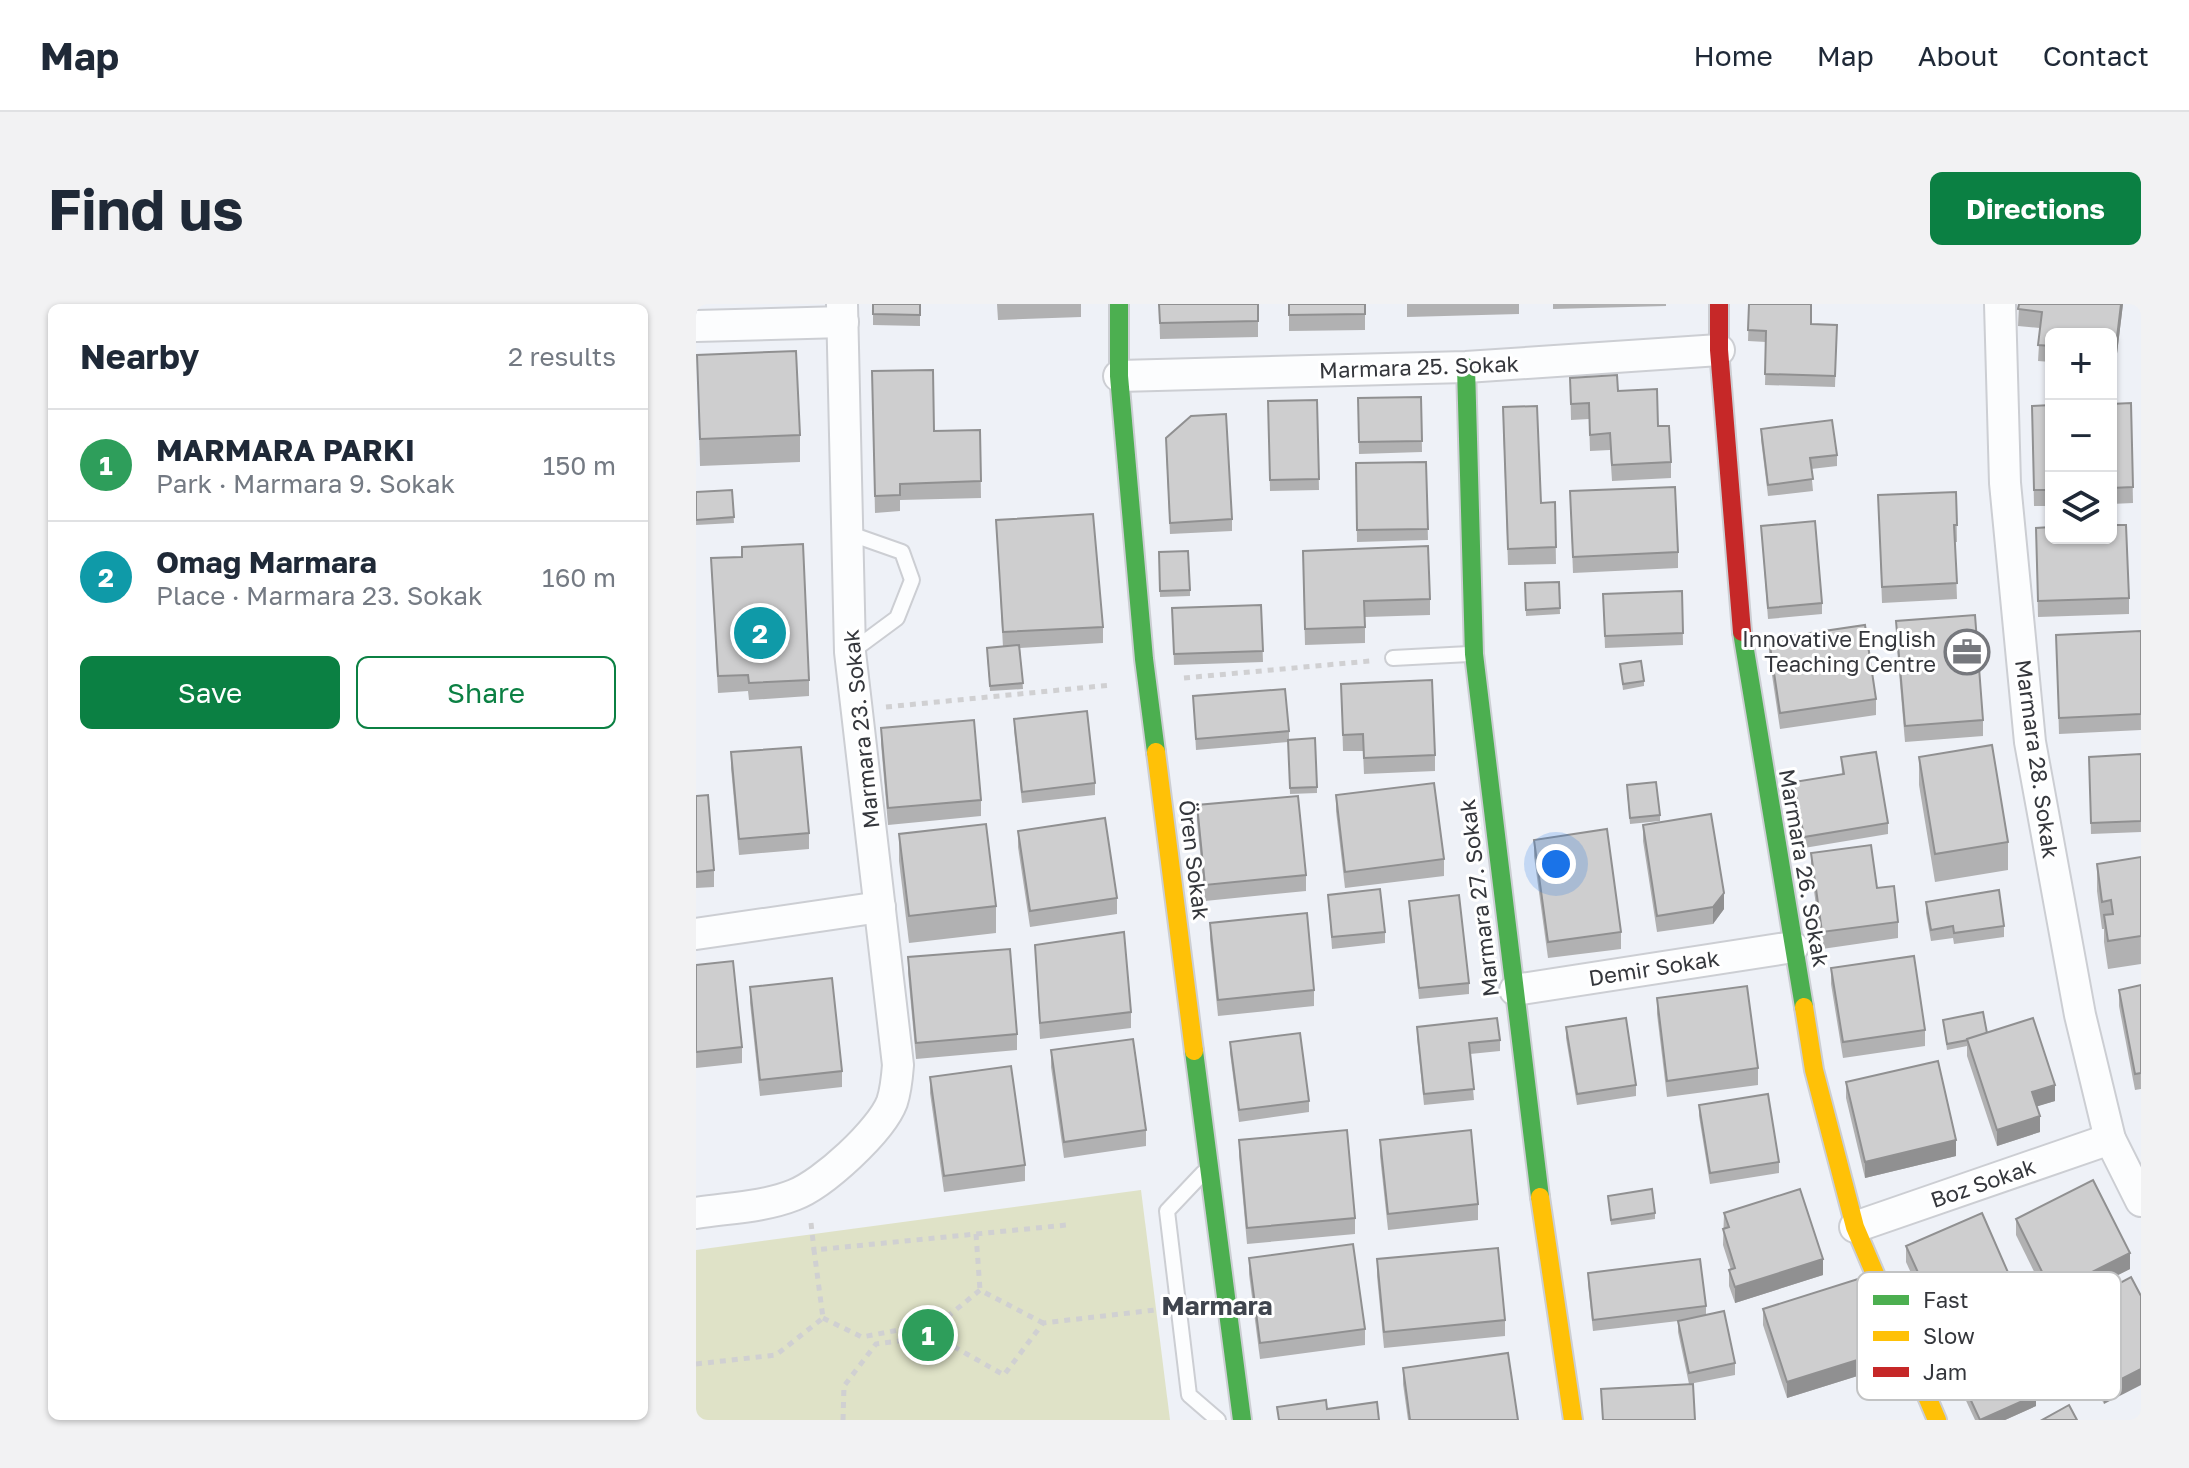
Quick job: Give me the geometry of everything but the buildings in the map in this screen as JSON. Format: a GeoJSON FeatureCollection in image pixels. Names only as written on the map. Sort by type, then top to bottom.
{"type":"FeatureCollection","features":[{"type":"Feature","properties":{"kind":"street","name":"Ören Sokak"},"geometry":{"type":"LineString","coordinates":[[1119,304],[1119,376],[1144,659],[1242,1420]]}},
{"type":"Feature","properties":{"kind":"street","name":"Marmara 26. Sokak"},"geometry":{"type":"LineString","coordinates":[[1719,304],[1719,350],[1743,646],[1814,1070],[1855,1227],[1874,1272]]}},
{"type":"Feature","properties":{"kind":"street","name":"Marmara 28. Sokak"},"geometry":{"type":"LineString","coordinates":[[2000,304],[2005,483],[2030,742],[2080,1015],[2110,1139],[2141,1201]]}},
{"type":"Feature","properties":{"kind":"street"},"geometry":{"type":"LineString","coordinates":[[696,326],[843,313]]}},
{"type":"Feature","properties":{"kind":"street","name":"Marmara 23. Sokak"},"geometry":{"type":"LineString","coordinates":[[696,1213],[774,1202],[796,1195],[863,1143],[885,1116],[897,1085],[898,1065],[850,652],[843,313]]}},
{"type":"Feature","properties":{"kind":"street","name":"Marmara 25. Sokak"},"geometry":{"type":"LineString","coordinates":[[1119,376],[1466,367],[1719,350]]}},
{"type":"Feature","properties":{"kind":"street","name":"Marmara 27. Sokak"},"geometry":{"type":"LineString","coordinates":[[1466,367],[1474,654],[1532,1145],[1573,1420]]}},
{"type":"Feature","properties":{"kind":"street"},"geometry":{"type":"LineString","coordinates":[[696,934],[880,907]]}},
{"type":"Feature","properties":{"kind":"street","name":"Demir Sokak"},"geometry":{"type":"LineString","coordinates":[[1515,990],[1793,947]]}},
{"type":"Feature","properties":{"kind":"street","name":"Boz Sokak"},"geometry":{"type":"LineString","coordinates":[[1855,1227],[2110,1139]]}},
{"type":"Feature","properties":{"kind":"street","name":"Marmara 26. Sokak"},"geometry":{"type":"LineString","coordinates":[[1929,1400],[1937,1420]]}},
{"type":"Feature","properties":{"kind":"lane"},"geometry":{"type":"LineString","coordinates":[[848,533],[902,552],[912,580],[897,618],[850,652]]}},
{"type":"Feature","properties":{"kind":"lane"},"geometry":{"type":"LineString","coordinates":[[1393,658],[1474,654]]}},
{"type":"Feature","properties":{"kind":"lane"},"geometry":{"type":"LineString","coordinates":[[1210,1166],[1167,1211],[1189,1395],[1218,1420]]}},
{"type":"Feature","properties":{"kind":"path"},"geometry":{"type":"LineString","coordinates":[[823,1318],[814,1250],[1067,1225]]}},
{"type":"Feature","properties":{"kind":"path"},"geometry":{"type":"LineString","coordinates":[[976,1234],[980,1290]]}},
{"type":"Feature","properties":{"kind":"path"},"geometry":{"type":"LineString","coordinates":[[823,1318],[862,1337],[941,1322],[980,1290]]}},
{"type":"Feature","properties":{"kind":"path"},"geometry":{"type":"LineString","coordinates":[[980,1290],[1043,1323],[1129,1313]]}},
{"type":"Feature","properties":{"kind":"path"},"geometry":{"type":"LineString","coordinates":[[696,1364],[776,1355],[823,1318]]}},
{"type":"Feature","properties":{"kind":"path"},"geometry":{"type":"LineString","coordinates":[[843,1420],[844,1386],[876,1344],[935,1336],[1004,1375],[1043,1323]]}},
{"type":"Feature","properties":{"kind":"green space"},"geometry":{"type":"Polygon","coordinates":[[[1141,1190],[1170,1420],[696,1420],[696,1250],[1141,1190]]]}},
{"type":"Feature","properties":{"kind":"traffic: fast"},"geometry":{"type":"LineString","coordinates":[[1119,304],[1119,376],[1144,659],[1156,752]]}},
{"type":"Feature","properties":{"kind":"traffic: fast"},"geometry":{"type":"LineString","coordinates":[[1466,367],[1474,654],[1540,1197]]}},
{"type":"Feature","properties":{"kind":"traffic: fast"},"geometry":{"type":"LineString","coordinates":[[1742,632],[1804,1007]]}},
{"type":"Feature","properties":{"kind":"traffic: fast"},"geometry":{"type":"LineString","coordinates":[[1194,1051],[1242,1420]]}},
{"type":"Feature","properties":{"kind":"traffic: slow"},"geometry":{"type":"LineString","coordinates":[[1156,752],[1194,1051]]}},
{"type":"Feature","properties":{"kind":"traffic: slow"},"geometry":{"type":"LineString","coordinates":[[1804,1007],[1814,1070],[1855,1227],[1874,1272]]}},
{"type":"Feature","properties":{"kind":"traffic: slow"},"geometry":{"type":"LineString","coordinates":[[1540,1197],[1573,1420]]}},
{"type":"Feature","properties":{"kind":"traffic: slow"},"geometry":{"type":"LineString","coordinates":[[1929,1400],[1937,1420]]}},
{"type":"Feature","properties":{"kind":"traffic: jam"},"geometry":{"type":"LineString","coordinates":[[1719,304],[1719,350],[1742,632]]}},
{"type":"Feature","properties":{"kind":"place","name":"Omağ Marmara"},"geometry":{"type":"Point","coordinates":[760,633]}},
{"type":"Feature","properties":{"kind":"place","name":"Innovative English Teaching Centre"},"geometry":{"type":"Point","coordinates":[1967,652]}},
{"type":"Feature","properties":{"kind":"place","name":"MARMARA PARKI"},"geometry":{"type":"Point","coordinates":[928,1335]}},
{"type":"Feature","properties":{"kind":"district","name":"Marmara"},"geometry":{"type":"Point","coordinates":[1217,1306]}}]}
